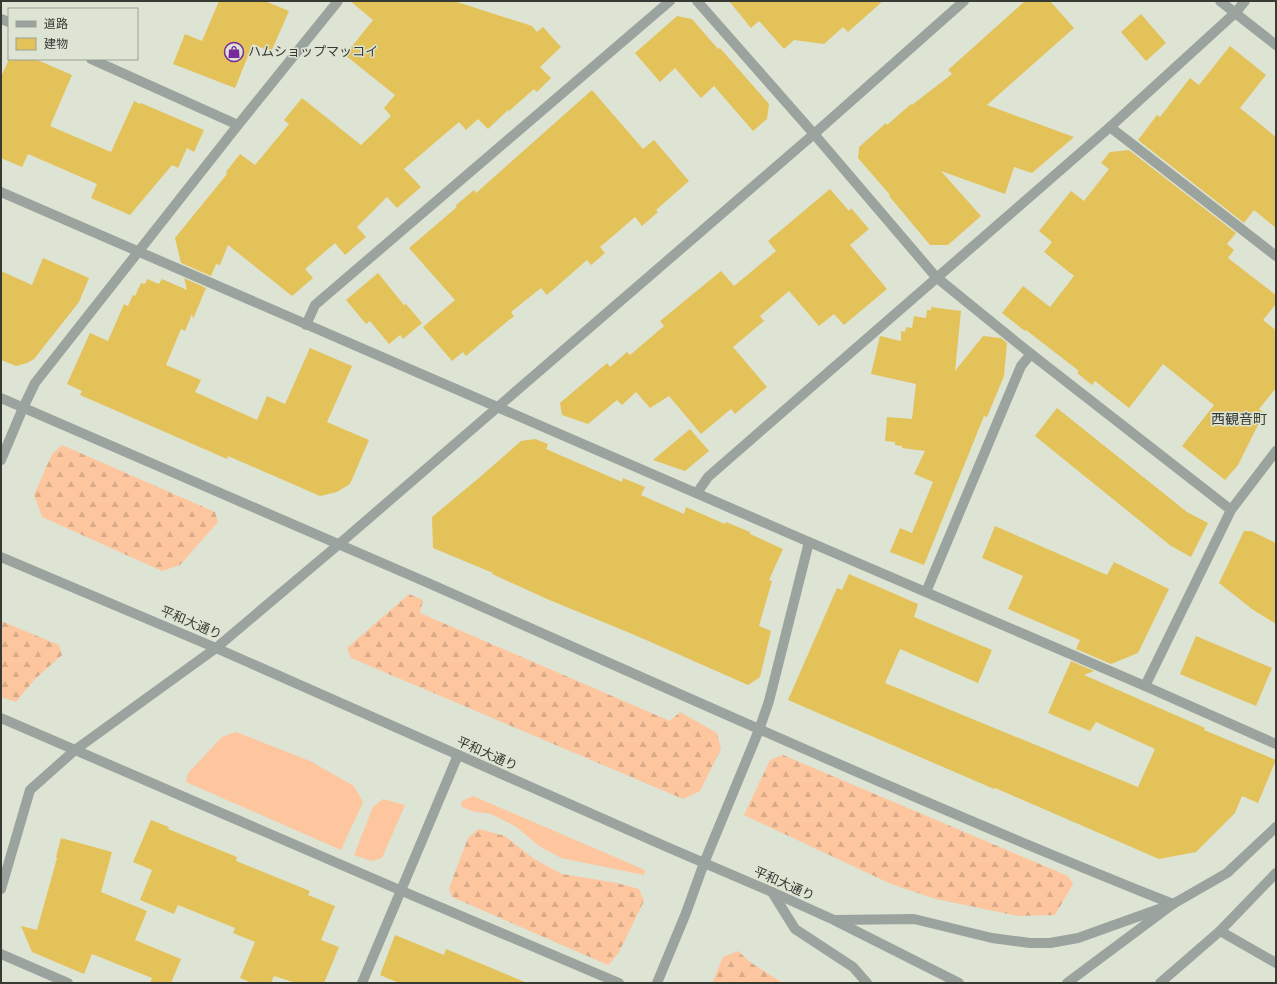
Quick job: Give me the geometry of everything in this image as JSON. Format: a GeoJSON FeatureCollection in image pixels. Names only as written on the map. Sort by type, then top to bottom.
{"type":"FeatureCollection","features":[{"type":"Feature","properties":{"kind":"street"},"geometry":{"type":"LineString","coordinates":[[1,460],[35,383],[238,125],[338,1]]}},
{"type":"Feature","properties":{"kind":"street"},"geometry":{"type":"LineString","coordinates":[[306,325],[315,305],[670,1]]}},
{"type":"Feature","properties":{"kind":"street"},"geometry":{"type":"LineString","coordinates":[[697,1],[814,134],[936,277],[1031,354],[1231,510]]}},
{"type":"Feature","properties":{"kind":"street"},"geometry":{"type":"LineString","coordinates":[[1,889],[30,790],[75,750],[216,648],[338,545],[814,134],[964,1]]}},
{"type":"Feature","properties":{"kind":"street"},"geometry":{"type":"LineString","coordinates":[[1220,1],[1276,45]]}},
{"type":"Feature","properties":{"kind":"street"},"geometry":{"type":"LineString","coordinates":[[697,493],[708,477],[1110,127],[1235,13],[1245,1]]}},
{"type":"Feature","properties":{"kind":"street"},"geometry":{"type":"LineString","coordinates":[[93,60],[238,125]]}},
{"type":"Feature","properties":{"kind":"street"},"geometry":{"type":"LineString","coordinates":[[1110,127],[1276,256]]}},
{"type":"Feature","properties":{"kind":"street"},"geometry":{"type":"LineString","coordinates":[[1,192],[1276,744]]}},
{"type":"Feature","properties":{"kind":"street"},"geometry":{"type":"LineString","coordinates":[[926,592],[1021,366],[1031,354]]}},
{"type":"Feature","properties":{"kind":"street"},"geometry":{"type":"LineString","coordinates":[[1,398],[424,581],[759,730],[1088,870],[1173,904]]}},
{"type":"Feature","properties":{"kind":"street"},"geometry":{"type":"LineString","coordinates":[[1145,686],[1231,510],[1276,451]]}},
{"type":"Feature","properties":{"kind":"street"},"geometry":{"type":"LineString","coordinates":[[657,983],[686,913],[704,863],[759,730],[769,701],[808,542]]}},
{"type":"Feature","properties":{"kind":"street","name":"平和大通り"},"geometry":{"type":"LineString","coordinates":[[1,557],[216,648],[772,892],[834,920],[959,983]]}},
{"type":"Feature","properties":{"kind":"street"},"geometry":{"type":"LineString","coordinates":[[1,718],[619,983]]}},
{"type":"Feature","properties":{"kind":"street"},"geometry":{"type":"LineString","coordinates":[[362,983],[458,755]]}},
{"type":"Feature","properties":{"kind":"street"},"geometry":{"type":"LineString","coordinates":[[1067,983],[1173,904],[1227,873],[1276,828]]}},
{"type":"Feature","properties":{"kind":"street"},"geometry":{"type":"LineString","coordinates":[[1160,983],[1220,930],[1276,873]]}},
{"type":"Feature","properties":{"kind":"street"},"geometry":{"type":"LineString","coordinates":[[772,892],[795,929],[853,967],[867,983]]}},
{"type":"Feature","properties":{"kind":"street"},"geometry":{"type":"LineString","coordinates":[[834,920],[914,919],[992,938],[1030,943],[1050,943],[1078,938],[1173,904]]}},
{"type":"Feature","properties":{"kind":"street"},"geometry":{"type":"LineString","coordinates":[[1220,930],[1276,962]]}},
{"type":"Feature","properties":{"kind":"street"},"geometry":{"type":"LineString","coordinates":[[1,954],[68,983]]}},
{"type":"Feature","properties":{"kind":"green space"},"geometry":{"type":"Polygon","coordinates":[[[62,445],[215,512],[218,522],[180,565],[162,571],[42,517],[34,495],[52,454],[62,445]]]}},
{"type":"Feature","properties":{"kind":"green space"},"geometry":{"type":"Polygon","coordinates":[[[409,594],[423,600],[420,613],[670,721],[680,712],[717,733],[721,749],[700,791],[683,799],[351,658],[347,648],[409,594]]]}},
{"type":"Feature","properties":{"kind":"green space"},"geometry":{"type":"Polygon","coordinates":[[[1,621],[59,645],[62,655],[35,679],[16,702],[1,697],[1,621]]]}},
{"type":"Feature","properties":{"kind":"green space"},"geometry":{"type":"Polygon","coordinates":[[[236,732],[310,761],[354,786],[363,802],[341,850],[186,782],[188,773],[222,737],[236,732]]]}},
{"type":"Feature","properties":{"kind":"green space"},"geometry":{"type":"Polygon","coordinates":[[[783,755],[1068,876],[1073,884],[1055,915],[1018,916],[936,899],[891,884],[744,815],[770,760],[783,755]]]}},
{"type":"Feature","properties":{"kind":"green space"},"geometry":{"type":"Polygon","coordinates":[[[473,796],[645,870],[644,875],[561,858],[539,846],[515,826],[491,814],[471,811],[461,806],[462,801],[473,796]]]}},
{"type":"Feature","properties":{"kind":"green space"},"geometry":{"type":"Polygon","coordinates":[[[383,799],[405,805],[382,858],[371,861],[354,855],[373,807],[383,799]]]}},
{"type":"Feature","properties":{"kind":"green space"},"geometry":{"type":"Polygon","coordinates":[[[479,829],[505,836],[534,859],[562,874],[617,883],[639,889],[644,901],[618,954],[608,965],[452,897],[449,888],[468,838],[479,829]]]}},
{"type":"Feature","properties":{"kind":"green space"},"geometry":{"type":"Polygon","coordinates":[[[738,951],[750,962],[783,983],[712,983],[723,957],[738,951]]]}},
{"type":"Feature","properties":{"kind":"building"},"geometry":{"type":"Polygon","coordinates":[[[219,1],[265,1],[289,11],[271,52],[253,44],[235,88],[173,64],[185,34],[202,41],[219,1]]]}},
{"type":"Feature","properties":{"kind":"building"},"geometry":{"type":"Polygon","coordinates":[[[350,1],[454,1],[532,26],[537,32],[543,27],[561,47],[540,67],[551,78],[537,92],[534,89],[509,111],[508,110],[488,129],[478,119],[466,130],[459,122],[404,169],[421,187],[397,208],[387,197],[357,227],[366,237],[345,255],[335,243],[305,269],[313,278],[292,296],[228,245],[220,265],[216,264],[211,276],[181,263],[175,238],[227,174],[226,172],[240,154],[255,165],[289,124],[284,120],[302,98],[361,145],[391,116],[384,108],[395,95],[345,55],[373,20],[350,1]]]}},
{"type":"Feature","properties":{"kind":"building"},"geometry":{"type":"Polygon","coordinates":[[[729,1],[883,1],[848,32],[843,27],[824,44],[794,40],[784,49],[759,21],[751,28],[729,1]]]}},
{"type":"Feature","properties":{"kind":"building"},"geometry":{"type":"Polygon","coordinates":[[[1025,1],[1050,1],[1074,28],[987,105],[1074,137],[1032,173],[1014,167],[1005,194],[941,171],[981,216],[948,245],[930,245],[858,158],[859,147],[886,123],[887,125],[911,104],[912,105],[952,74],[948,70],[1025,1]]]}},
{"type":"Feature","properties":{"kind":"building"},"geometry":{"type":"Polygon","coordinates":[[[1141,14],[1166,43],[1146,61],[1121,32],[1141,14]]]}},
{"type":"Feature","properties":{"kind":"building"},"geometry":{"type":"Polygon","coordinates":[[[677,16],[692,19],[718,49],[720,48],[769,104],[767,119],[753,131],[714,86],[701,98],[675,68],[660,82],[635,53],[677,16]]]}},
{"type":"Feature","properties":{"kind":"building"},"geometry":{"type":"Polygon","coordinates":[[[1230,46],[1266,75],[1240,108],[1276,137],[1276,228],[1254,210],[1244,223],[1138,140],[1157,115],[1160,117],[1190,78],[1199,85],[1230,46]]]}},
{"type":"Feature","properties":{"kind":"building"},"geometry":{"type":"Polygon","coordinates":[[[9,60],[37,60],[72,75],[50,126],[111,152],[134,101],[204,130],[194,152],[187,148],[178,168],[172,165],[130,215],[91,198],[97,184],[28,154],[22,167],[1,158],[1,77],[9,60]]]}},
{"type":"Feature","properties":{"kind":"building"},"geometry":{"type":"Polygon","coordinates":[[[592,90],[643,149],[654,140],[689,181],[656,210],[658,212],[642,226],[635,217],[600,247],[605,253],[591,265],[587,260],[547,295],[541,288],[511,312],[514,316],[466,356],[463,352],[452,361],[423,327],[455,300],[409,248],[457,207],[455,206],[474,190],[476,193],[592,90]]]}},
{"type":"Feature","properties":{"kind":"building"},"geometry":{"type":"Polygon","coordinates":[[[1129,150],[1236,233],[1227,244],[1234,250],[1228,258],[1276,295],[1276,304],[1263,320],[1276,330],[1276,388],[1259,409],[1264,413],[1238,465],[1225,480],[1182,446],[1214,405],[1163,364],[1129,408],[1095,381],[1092,385],[1077,373],[1079,371],[1002,313],[1023,286],[1050,307],[1074,276],[1044,252],[1052,242],[1039,231],[1071,191],[1084,201],[1109,169],[1101,163],[1110,152],[1129,150]]]}},
{"type":"Feature","properties":{"kind":"building"},"geometry":{"type":"Polygon","coordinates":[[[830,189],[849,211],[851,208],[869,229],[850,245],[887,289],[844,325],[834,314],[819,326],[789,291],[760,316],[764,321],[733,347],[767,387],[735,414],[731,409],[701,434],[669,396],[650,408],[636,392],[622,405],[617,400],[588,424],[562,415],[560,403],[607,363],[610,367],[627,352],[630,355],[664,326],[660,321],[721,271],[734,286],[776,251],[768,241],[830,189]]]}},
{"type":"Feature","properties":{"kind":"building"},"geometry":{"type":"Polygon","coordinates":[[[43,258],[89,278],[79,302],[34,359],[16,366],[1,360],[1,271],[32,285],[43,258]]]}},
{"type":"Feature","properties":{"kind":"building"},"geometry":{"type":"Polygon","coordinates":[[[378,273],[404,305],[406,304],[422,323],[403,339],[400,335],[389,344],[370,321],[366,324],[346,300],[378,273]]]}},
{"type":"Feature","properties":{"kind":"building"},"geometry":{"type":"Polygon","coordinates":[[[184,278],[206,288],[193,319],[192,314],[185,331],[181,329],[166,365],[201,380],[195,392],[257,420],[267,396],[285,404],[310,348],[352,366],[327,422],[369,440],[350,484],[337,492],[320,496],[228,456],[227,459],[80,395],[82,391],[67,384],[90,333],[108,341],[124,304],[128,306],[141,283],[145,284],[147,279],[159,284],[162,279],[187,290],[184,278]]]}},
{"type":"Feature","properties":{"kind":"building"},"geometry":{"type":"Polygon","coordinates":[[[931,307],[961,311],[955,371],[983,336],[1001,338],[1007,343],[1004,376],[987,417],[984,416],[924,565],[890,552],[900,528],[912,533],[933,482],[914,474],[925,451],[902,448],[902,446],[895,445],[895,442],[885,441],[887,417],[912,419],[916,384],[871,374],[880,336],[901,341],[901,331],[905,332],[906,327],[912,328],[914,316],[926,318],[927,310],[931,310],[931,307]]]}},
{"type":"Feature","properties":{"kind":"building"},"geometry":{"type":"Polygon","coordinates":[[[1057,408],[1187,512],[1208,523],[1191,557],[1171,546],[1035,436],[1057,408]]]}},
{"type":"Feature","properties":{"kind":"building"},"geometry":{"type":"Polygon","coordinates":[[[690,429],[709,451],[685,471],[653,460],[690,429]]]}},
{"type":"Feature","properties":{"kind":"building"},"geometry":{"type":"Polygon","coordinates":[[[535,439],[548,444],[546,449],[622,482],[623,478],[645,487],[641,495],[684,514],[686,507],[725,524],[726,522],[750,532],[750,534],[783,549],[769,580],[772,581],[759,626],[771,631],[760,677],[748,685],[637,636],[547,599],[492,574],[493,573],[433,548],[432,517],[521,441],[535,439]]]}},
{"type":"Feature","properties":{"kind":"building"},"geometry":{"type":"Polygon","coordinates":[[[995,526],[1107,575],[1114,562],[1169,589],[1138,653],[1111,664],[1076,649],[1080,640],[1008,609],[1023,576],[982,558],[995,526]]]}},
{"type":"Feature","properties":{"kind":"building"},"geometry":{"type":"Polygon","coordinates":[[[1244,531],[1251,531],[1276,543],[1276,624],[1252,609],[1219,583],[1244,531]]]}},
{"type":"Feature","properties":{"kind":"building"},"geometry":{"type":"Polygon","coordinates":[[[849,574],[918,604],[914,617],[992,650],[978,683],[900,649],[885,683],[1138,787],[1155,749],[1096,722],[1090,731],[1048,713],[1071,661],[1094,671],[1084,675],[1205,728],[1204,730],[1276,760],[1258,803],[1242,796],[1235,813],[1196,852],[1159,859],[788,700],[837,588],[842,590],[849,574]]]}},
{"type":"Feature","properties":{"kind":"building"},"geometry":{"type":"Polygon","coordinates":[[[1196,636],[1272,668],[1256,706],[1180,674],[1196,636]]]}},
{"type":"Feature","properties":{"kind":"building"},"geometry":{"type":"Polygon","coordinates":[[[151,820],[169,827],[168,829],[237,857],[236,861],[310,891],[308,895],[335,906],[321,940],[339,947],[324,983],[296,983],[274,976],[271,983],[252,983],[240,978],[255,942],[233,933],[235,928],[178,905],[174,914],[140,900],[152,870],[133,862],[151,820]]]}},
{"type":"Feature","properties":{"kind":"building"},"geometry":{"type":"Polygon","coordinates":[[[61,838],[112,852],[101,892],[147,911],[135,940],[181,959],[171,983],[150,983],[152,978],[92,954],[84,974],[32,952],[21,926],[37,930],[61,838]]]}},
{"type":"Feature","properties":{"kind":"building"},"geometry":{"type":"Polygon","coordinates":[[[395,935],[444,955],[446,949],[527,983],[399,983],[380,975],[395,935]]]}},
{"type":"Feature","properties":{"kind":"place","name":"ハムショップマッコイ"},"geometry":{"type":"Point","coordinates":[234,52]}},
{"type":"Feature","properties":{"kind":"district","name":"西観音町"},"geometry":{"type":"Point","coordinates":[1239,419]}}]}
